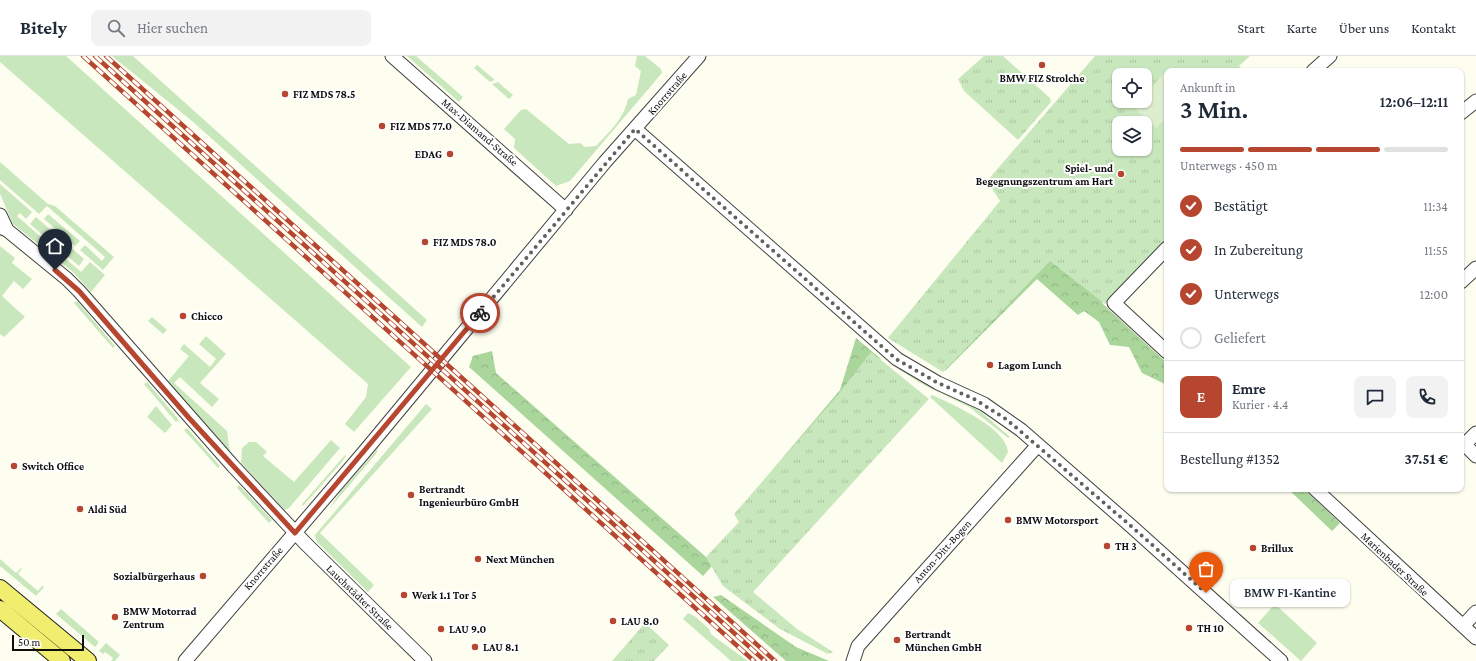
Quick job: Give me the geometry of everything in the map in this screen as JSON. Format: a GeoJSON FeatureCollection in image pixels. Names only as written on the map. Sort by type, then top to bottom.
{"type":"FeatureCollection","features":[{"type":"Feature","properties":{"kind":"main road"},"geometry":{"type":"LineString","coordinates":[[0,588],[88,661]]}},
{"type":"Feature","properties":{"kind":"main road"},"geometry":{"type":"LineString","coordinates":[[0,609],[62,661]]}},
{"type":"Feature","properties":{"kind":"street","name":"Max-Diamand-Straße"},"geometry":{"type":"LineString","coordinates":[[392,56],[566,210]]}},
{"type":"Feature","properties":{"kind":"street","name":"Knorrstraße"},"geometry":{"type":"LineString","coordinates":[[185,661],[249,584],[295,533],[566,210],[699,56]]}},
{"type":"Feature","properties":{"kind":"street"},"geometry":{"type":"LineString","coordinates":[[1316,68],[1330,56]]}},
{"type":"Feature","properties":{"kind":"street"},"geometry":{"type":"LineString","coordinates":[[1464,111],[1476,101]]}},
{"type":"Feature","properties":{"kind":"street"},"geometry":{"type":"LineString","coordinates":[[635,129],[896,359],[938,383],[984,404],[1038,444],[1281,661]]}},
{"type":"Feature","properties":{"kind":"street"},"geometry":{"type":"LineString","coordinates":[[0,215],[4,229]]}},
{"type":"Feature","properties":{"kind":"street","name":"Lauchstädter Straße"},"geometry":{"type":"LineString","coordinates":[[4,229],[67,279],[79,291],[189,418],[295,533],[425,661]]}},
{"type":"Feature","properties":{"kind":"street"},"geometry":{"type":"LineString","coordinates":[[1164,251],[1114,303],[1164,349]]}},
{"type":"Feature","properties":{"kind":"street"},"geometry":{"type":"LineString","coordinates":[[1464,279],[1476,268]]}},
{"type":"Feature","properties":{"kind":"street"},"geometry":{"type":"LineString","coordinates":[[1464,442],[1476,433]]}},
{"type":"Feature","properties":{"kind":"street","name":"Anton-Ditt-Bogen"},"geometry":{"type":"LineString","coordinates":[[853,661],[858,646],[1038,444]]}},
{"type":"Feature","properties":{"kind":"street"},"geometry":{"type":"LineString","coordinates":[[1464,444],[1476,456]]}},
{"type":"Feature","properties":{"kind":"street","name":"Marienbader Straße"},"geometry":{"type":"LineString","coordinates":[[1318,492],[1476,638]]}},
{"type":"Feature","properties":{"kind":"street"},"geometry":{"type":"LineString","coordinates":[[1463,626],[1476,612]]}},
{"type":"Feature","properties":{"kind":"green space"},"geometry":{"type":"Polygon","coordinates":[[[0,56],[66,56],[411,367],[354,432],[345,424],[366,397],[368,384],[0,62],[0,56]]]}},
{"type":"Feature","properties":{"kind":"green space"},"geometry":{"type":"Polygon","coordinates":[[[112,56],[133,56],[427,320],[422,327],[192,121],[112,56]]]}},
{"type":"Feature","properties":{"kind":"green space"},"geometry":{"type":"Polygon","coordinates":[[[407,56],[416,56],[463,97],[459,102],[407,56]]]}},
{"type":"Feature","properties":{"kind":"green space"},"geometry":{"type":"Polygon","coordinates":[[[637,56],[645,56],[661,69],[662,73],[570,181],[556,186],[514,148],[515,139],[504,129],[521,110],[526,109],[569,144],[580,143],[585,147],[596,146],[620,119],[628,99],[636,95],[641,71],[635,66],[637,56]]]}},
{"type":"Feature","properties":{"kind":"green space"},"geometry":{"type":"Polygon","coordinates":[[[984,56],[1003,56],[1050,98],[1051,102],[1018,140],[964,91],[958,79],[984,56]]]}},
{"type":"Feature","properties":{"kind":"green space"},"geometry":{"type":"Polygon","coordinates":[[[1095,56],[1250,56],[1239,66],[1241,68],[1164,68],[1164,243],[1105,304],[1050,261],[943,372],[888,338],[1000,201],[987,181],[1095,56]]]}},
{"type":"Feature","properties":{"kind":"green space"},"geometry":{"type":"Polygon","coordinates":[[[477,65],[495,80],[490,82],[474,68],[477,65]]]}},
{"type":"Feature","properties":{"kind":"green space"},"geometry":{"type":"Polygon","coordinates":[[[1164,73],[1164,120],[1156,128],[1152,124],[1152,116],[1143,116],[1134,108],[1152,108],[1152,86],[1164,73]]]}},
{"type":"Feature","properties":{"kind":"green space"},"geometry":{"type":"Polygon","coordinates":[[[498,82],[513,95],[509,99],[492,84],[498,82]]]}},
{"type":"Feature","properties":{"kind":"green space"},"geometry":{"type":"Polygon","coordinates":[[[0,162],[48,204],[55,206],[114,257],[103,270],[80,250],[85,245],[102,261],[105,257],[47,206],[39,214],[0,180],[0,162]]]}},
{"type":"Feature","properties":{"kind":"green space"},"geometry":{"type":"Polygon","coordinates":[[[0,184],[32,212],[26,219],[20,213],[17,216],[81,272],[90,262],[105,275],[91,292],[74,273],[13,224],[0,194],[0,184]]]}},
{"type":"Feature","properties":{"kind":"green space"},"geometry":{"type":"Polygon","coordinates":[[[48,214],[80,241],[75,246],[44,219],[48,214]]]}},
{"type":"Feature","properties":{"kind":"green space"},"geometry":{"type":"Polygon","coordinates":[[[36,217],[84,259],[79,266],[30,224],[36,217]]]}},
{"type":"Feature","properties":{"kind":"green space"},"geometry":{"type":"Polygon","coordinates":[[[1013,229],[1097,281],[1103,304],[1164,360],[1164,384],[1142,373],[1129,347],[1110,345],[1099,322],[1084,311],[1078,315],[1037,279],[945,371],[926,340],[1013,229]]]}},
{"type":"Feature","properties":{"kind":"green space"},"geometry":{"type":"Polygon","coordinates":[[[0,246],[15,258],[12,263],[32,279],[23,289],[14,281],[2,296],[25,317],[4,337],[0,334],[0,246]]]}},
{"type":"Feature","properties":{"kind":"green space"},"geometry":{"type":"Polygon","coordinates":[[[77,301],[115,346],[113,348],[74,303],[77,301]]]}},
{"type":"Feature","properties":{"kind":"green space"},"geometry":{"type":"Polygon","coordinates":[[[152,317],[167,330],[163,334],[148,321],[152,317]]]}},
{"type":"Feature","properties":{"kind":"green space"},"geometry":{"type":"Polygon","coordinates":[[[206,336],[226,354],[200,383],[219,399],[212,407],[180,377],[174,383],[227,431],[230,453],[208,430],[168,381],[189,356],[180,349],[184,344],[210,367],[216,359],[199,344],[206,336]]]}},
{"type":"Feature","properties":{"kind":"green space"},"geometry":{"type":"Polygon","coordinates":[[[856,338],[881,359],[799,453],[736,513],[840,390],[856,338]]]}},
{"type":"Feature","properties":{"kind":"green space"},"geometry":{"type":"Polygon","coordinates":[[[492,351],[496,373],[706,557],[712,566],[703,576],[469,367],[473,356],[492,351]]]}},
{"type":"Feature","properties":{"kind":"green space"},"geometry":{"type":"Polygon","coordinates":[[[871,352],[929,399],[753,592],[797,629],[833,652],[828,654],[780,629],[723,586],[706,557],[739,522],[734,514],[837,396],[871,352]]]}},
{"type":"Feature","properties":{"kind":"green space"},"geometry":{"type":"Polygon","coordinates":[[[900,367],[924,382],[978,409],[1010,437],[1008,438],[969,407],[924,385],[898,369],[900,367]]]}},
{"type":"Feature","properties":{"kind":"green space"},"geometry":{"type":"Polygon","coordinates":[[[147,382],[179,420],[176,422],[144,384],[147,382]]]}},
{"type":"Feature","properties":{"kind":"green space"},"geometry":{"type":"Polygon","coordinates":[[[932,395],[965,411],[999,434],[1005,443],[1008,452],[1002,463],[930,397],[932,395]]]}},
{"type":"Feature","properties":{"kind":"green space"},"geometry":{"type":"Polygon","coordinates":[[[426,404],[432,409],[320,533],[374,585],[368,592],[317,542],[315,535],[426,404]]]}},
{"type":"Feature","properties":{"kind":"green space"},"geometry":{"type":"Polygon","coordinates":[[[156,406],[172,425],[165,433],[147,417],[156,406]]]}},
{"type":"Feature","properties":{"kind":"green space"},"geometry":{"type":"Polygon","coordinates":[[[187,428],[220,466],[218,468],[184,430],[187,428]]]}},
{"type":"Feature","properties":{"kind":"green space"},"geometry":{"type":"Polygon","coordinates":[[[331,440],[340,448],[289,508],[285,510],[241,463],[242,448],[249,442],[256,442],[267,452],[263,456],[294,482],[331,440]]]}},
{"type":"Feature","properties":{"kind":"green space"},"geometry":{"type":"Polygon","coordinates":[[[379,447],[376,454],[329,509],[340,492],[379,447]]]}},
{"type":"Feature","properties":{"kind":"green space"},"geometry":{"type":"Polygon","coordinates":[[[345,455],[346,456],[341,463],[303,506],[302,504],[345,455]]]}},
{"type":"Feature","properties":{"kind":"green space"},"geometry":{"type":"Polygon","coordinates":[[[239,485],[272,520],[269,523],[237,488],[239,485]]]}},
{"type":"Feature","properties":{"kind":"green space"},"geometry":{"type":"Polygon","coordinates":[[[1291,492],[1307,492],[1340,523],[1332,531],[1291,492]]]}},
{"type":"Feature","properties":{"kind":"green space"},"geometry":{"type":"Polygon","coordinates":[[[0,559],[16,573],[21,568],[22,569],[18,574],[38,591],[42,586],[44,587],[36,596],[0,566],[0,559]]]}},
{"type":"Feature","properties":{"kind":"green space"},"geometry":{"type":"Polygon","coordinates":[[[721,595],[796,647],[829,661],[786,661],[713,597],[721,595]]]}},
{"type":"Feature","properties":{"kind":"green space"},"geometry":{"type":"Polygon","coordinates":[[[1275,604],[1317,643],[1301,661],[1258,623],[1275,604]]]}},
{"type":"Feature","properties":{"kind":"green space"},"geometry":{"type":"Polygon","coordinates":[[[61,609],[99,642],[95,647],[56,614],[61,609]]]}},
{"type":"Feature","properties":{"kind":"green space"},"geometry":{"type":"Polygon","coordinates":[[[688,613],[696,617],[716,638],[748,661],[731,661],[683,619],[688,613]]]}},
{"type":"Feature","properties":{"kind":"green space"},"geometry":{"type":"Polygon","coordinates":[[[645,623],[669,645],[654,661],[612,661],[645,623]]]}},
{"type":"Feature","properties":{"kind":"green space"},"geometry":{"type":"Polygon","coordinates":[[[106,643],[120,655],[115,661],[111,661],[113,658],[105,652],[103,654],[99,651],[106,643]]]}},
{"type":"Feature","properties":{"kind":"railway"},"geometry":{"type":"LineString","coordinates":[[83,56],[754,661]]}},
{"type":"Feature","properties":{"kind":"railway"},"geometry":{"type":"LineString","coordinates":[[95,56],[765,661]]}},
{"type":"Feature","properties":{"kind":"railway"},"geometry":{"type":"LineString","coordinates":[[106,56],[775,661]]}},
{"type":"Feature","properties":{"kind":"way so far"},"geometry":{"type":"LineString","coordinates":[[480,313],[611,155],[635,129],[896,359],[938,383],[984,404],[1006,419],[1038,444],[1206,593]]}},
{"type":"Feature","properties":{"kind":"place","name":"BMW FIZ Strolche"},"geometry":{"type":"Point","coordinates":[1042,65]}},
{"type":"Feature","properties":{"kind":"place","name":"FIZ MDS 78.5"},"geometry":{"type":"Point","coordinates":[285,94]}},
{"type":"Feature","properties":{"kind":"place","name":"FIZ MDS 77.0"},"geometry":{"type":"Point","coordinates":[382,126]}},
{"type":"Feature","properties":{"kind":"place","name":"EDAG"},"geometry":{"type":"Point","coordinates":[450,154]}},
{"type":"Feature","properties":{"kind":"place","name":"Spiel- und Begegnungszentrum am Hart"},"geometry":{"type":"Point","coordinates":[1121,174]}},
{"type":"Feature","properties":{"kind":"place","name":"FIZ MDS 78.0"},"geometry":{"type":"Point","coordinates":[425,242]}},
{"type":"Feature","properties":{"kind":"place","name":"Chicco"},"geometry":{"type":"Point","coordinates":[183,316]}},
{"type":"Feature","properties":{"kind":"place","name":"Lagom Lunch"},"geometry":{"type":"Point","coordinates":[990,365]}},
{"type":"Feature","properties":{"kind":"place","name":"Switch Office"},"geometry":{"type":"Point","coordinates":[14,466]}},
{"type":"Feature","properties":{"kind":"place","name":"Bertrandt Ingenieurbüro GmbH"},"geometry":{"type":"Point","coordinates":[411,495]}},
{"type":"Feature","properties":{"kind":"place","name":"Aldi Süd"},"geometry":{"type":"Point","coordinates":[80,509]}},
{"type":"Feature","properties":{"kind":"place","name":"BMW Motorsport"},"geometry":{"type":"Point","coordinates":[1008,520]}},
{"type":"Feature","properties":{"kind":"place","name":"TH 3"},"geometry":{"type":"Point","coordinates":[1107,546]}},
{"type":"Feature","properties":{"kind":"place","name":"Brillux"},"geometry":{"type":"Point","coordinates":[1253,548]}},
{"type":"Feature","properties":{"kind":"place","name":"Next München"},"geometry":{"type":"Point","coordinates":[478,559]}},
{"type":"Feature","properties":{"kind":"place","name":"Sozialbürgerhaus"},"geometry":{"type":"Point","coordinates":[203,576]}},
{"type":"Feature","properties":{"kind":"place","name":"BMW F1-Kantine"},"geometry":{"type":"Point","coordinates":[1206,593]}},
{"type":"Feature","properties":{"kind":"place","name":"Werk 1.1 Tor 5"},"geometry":{"type":"Point","coordinates":[404,595]}},
{"type":"Feature","properties":{"kind":"place","name":"BMW Motorrad Zentrum"},"geometry":{"type":"Point","coordinates":[115,617]}},
{"type":"Feature","properties":{"kind":"place","name":"LAU 8.0"},"geometry":{"type":"Point","coordinates":[613,621]}},
{"type":"Feature","properties":{"kind":"place","name":"TH 10"},"geometry":{"type":"Point","coordinates":[1189,628]}},
{"type":"Feature","properties":{"kind":"place","name":"LAU 9.0"},"geometry":{"type":"Point","coordinates":[441,629]}},
{"type":"Feature","properties":{"kind":"place","name":"Bertrandt München GmbH"},"geometry":{"type":"Point","coordinates":[897,640]}},
{"type":"Feature","properties":{"kind":"place","name":"LAU 8.1"},"geometry":{"type":"Point","coordinates":[475,647]}},
{"type":"Feature","properties":{"kind":"route"},"geometry":{"type":"LineString","coordinates":[[55,270],[79,291],[189,418],[295,533],[480,313]]}}]}
